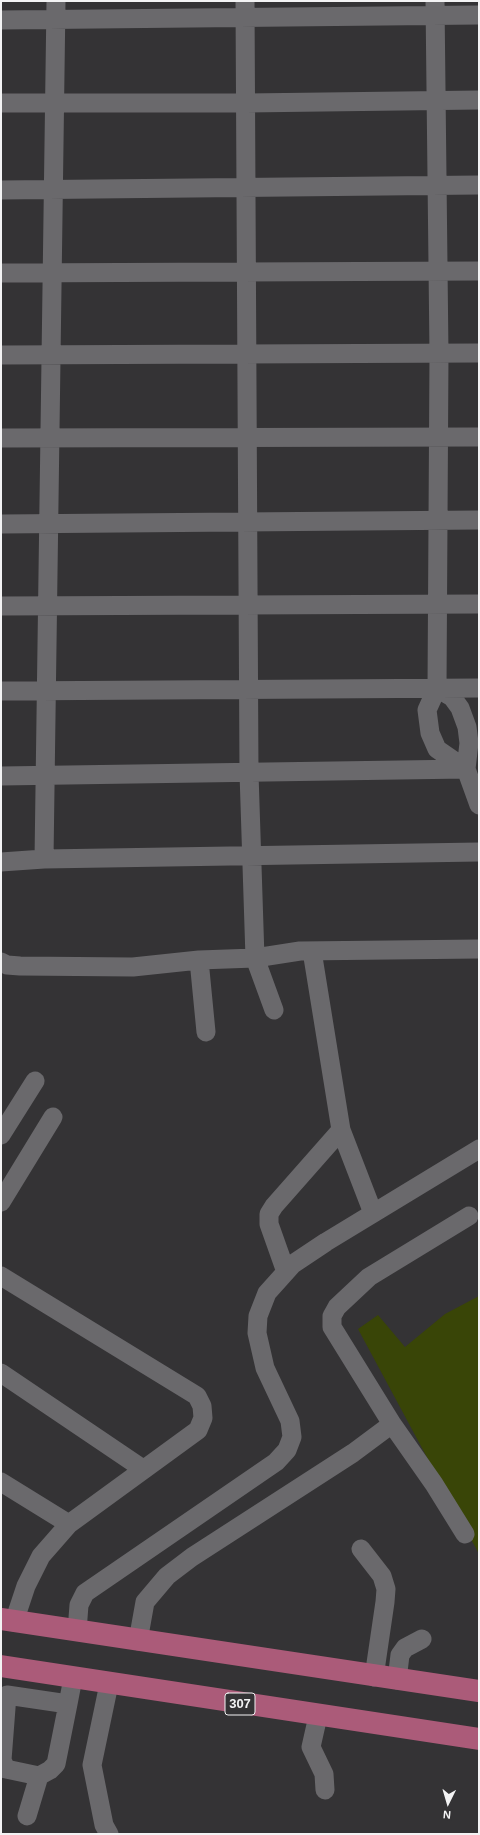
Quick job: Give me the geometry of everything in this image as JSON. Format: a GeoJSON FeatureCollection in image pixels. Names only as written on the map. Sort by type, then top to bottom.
{"type":"FeatureCollection","features":[{"type":"Feature","properties":{"kind":"main road"},"geometry":{"type":"LineString","coordinates":[[7,1620],[374,1677],[479,1691]]}},
{"type":"Feature","properties":{"kind":"main road","name":"307"},"geometry":{"type":"LineString","coordinates":[[7,1667],[318,1716],[479,1739]]}},
{"type":"Feature","properties":{"kind":"street"},"geometry":{"type":"LineString","coordinates":[[435,8],[439,354],[438,604],[437,688],[427,710],[430,733],[437,749],[466,769]]}},
{"type":"Feature","properties":{"kind":"street"},"geometry":{"type":"LineString","coordinates":[[1,20],[56,10],[435,8],[479,15]]}},
{"type":"Feature","properties":{"kind":"street"},"geometry":{"type":"LineString","coordinates":[[44,859],[56,10]]}},
{"type":"Feature","properties":{"kind":"street"},"geometry":{"type":"LineString","coordinates":[[245,10],[249,522],[249,773],[255,958],[274,1010]]}},
{"type":"Feature","properties":{"kind":"street"},"geometry":{"type":"LineString","coordinates":[[1,103],[246,103],[479,100]]}},
{"type":"Feature","properties":{"kind":"street"},"geometry":{"type":"LineString","coordinates":[[1,190],[53,188],[479,184]]}},
{"type":"Feature","properties":{"kind":"street"},"geometry":{"type":"LineString","coordinates":[[1,273],[479,271]]}},
{"type":"Feature","properties":{"kind":"street"},"geometry":{"type":"LineString","coordinates":[[1,355],[479,353]]}},
{"type":"Feature","properties":{"kind":"street"},"geometry":{"type":"LineString","coordinates":[[1,438],[479,437]]}},
{"type":"Feature","properties":{"kind":"street"},"geometry":{"type":"LineString","coordinates":[[1,524],[479,520]]}},
{"type":"Feature","properties":{"kind":"street"},"geometry":{"type":"LineString","coordinates":[[1,606],[479,604]]}},
{"type":"Feature","properties":{"kind":"street"},"geometry":{"type":"LineString","coordinates":[[437,688],[452,697],[460,708],[467,726],[469,743],[466,769],[479,805]]}},
{"type":"Feature","properties":{"kind":"street"},"geometry":{"type":"LineString","coordinates":[[1,692],[479,688]]}},
{"type":"Feature","properties":{"kind":"street"},"geometry":{"type":"LineString","coordinates":[[1,776],[466,769]]}},
{"type":"Feature","properties":{"kind":"street"},"geometry":{"type":"LineString","coordinates":[[1,862],[44,859],[252,857],[479,852]]}},
{"type":"Feature","properties":{"kind":"street"},"geometry":{"type":"LineString","coordinates":[[1,962],[7,965],[20,966],[133,967],[199,960],[255,958],[312,951],[479,949]]}},
{"type":"Feature","properties":{"kind":"street"},"geometry":{"type":"LineString","coordinates":[[312,951],[340,1130],[373,1213]]}},
{"type":"Feature","properties":{"kind":"street"},"geometry":{"type":"LineString","coordinates":[[199,960],[206,1032]]}},
{"type":"Feature","properties":{"kind":"street"},"geometry":{"type":"LineString","coordinates":[[1,1135],[35,1081]]}},
{"type":"Feature","properties":{"kind":"street"},"geometry":{"type":"LineString","coordinates":[[4,1189],[53,1117]]}},
{"type":"Feature","properties":{"kind":"street"},"geometry":{"type":"LineString","coordinates":[[286,1272],[269,1224],[269,1214],[274,1206],[340,1130]]}},
{"type":"Feature","properties":{"kind":"street"},"geometry":{"type":"LineString","coordinates":[[77,1631],[79,1605],[85,1593],[276,1462],[287,1450],[292,1437],[290,1421],[265,1368],[257,1332],[258,1316],[267,1293],[293,1264],[326,1242],[479,1149]]}},
{"type":"Feature","properties":{"kind":"street"},"geometry":{"type":"LineString","coordinates":[[465,1534],[434,1484],[392,1424],[332,1327],[332,1316],[337,1307],[369,1277],[469,1216]]}},
{"type":"Feature","properties":{"kind":"street"},"geometry":{"type":"LineString","coordinates":[[4,1283],[197,1396],[202,1406],[204,1418],[198,1430],[69,1524],[42,1556],[7,1620]]}},
{"type":"Feature","properties":{"kind":"street"},"geometry":{"type":"LineString","coordinates":[[1,1373],[143,1469]]}},
{"type":"Feature","properties":{"kind":"street"},"geometry":{"type":"LineString","coordinates":[[138,1641],[145,1602],[167,1576],[192,1557],[353,1453],[392,1424]]}},
{"type":"Feature","properties":{"kind":"street"},"geometry":{"type":"LineString","coordinates":[[1,1482],[69,1524]]}},
{"type":"Feature","properties":{"kind":"street"},"geometry":{"type":"LineString","coordinates":[[361,1549],[382,1576],[386,1589],[374,1677]]}},
{"type":"Feature","properties":{"kind":"street"},"geometry":{"type":"LineString","coordinates":[[397,1680],[400,1655],[406,1648],[422,1639]]}},
{"type":"Feature","properties":{"kind":"street"},"geometry":{"type":"LineString","coordinates":[[7,1667],[2,1760],[6,1769],[39,1776],[50,1770],[56,1764],[73,1678]]}},
{"type":"Feature","properties":{"kind":"street"},"geometry":{"type":"LineString","coordinates":[[109,1684],[92,1765],[104,1825],[109,1834]]}},
{"type":"Feature","properties":{"kind":"street"},"geometry":{"type":"LineString","coordinates":[[6,1695],[68,1704]]}},
{"type":"Feature","properties":{"kind":"street"},"geometry":{"type":"LineString","coordinates":[[318,1716],[310,1747],[324,1774],[325,1790]]}},
{"type":"Feature","properties":{"kind":"street"},"geometry":{"type":"LineString","coordinates":[[27,1816],[39,1776]]}},
{"type":"Feature","properties":{"kind":"green space"},"geometry":{"type":"Polygon","coordinates":[[[479,1296],[479,1554],[358,1329],[378,1315],[405,1347],[445,1314],[479,1296]]]}}]}
